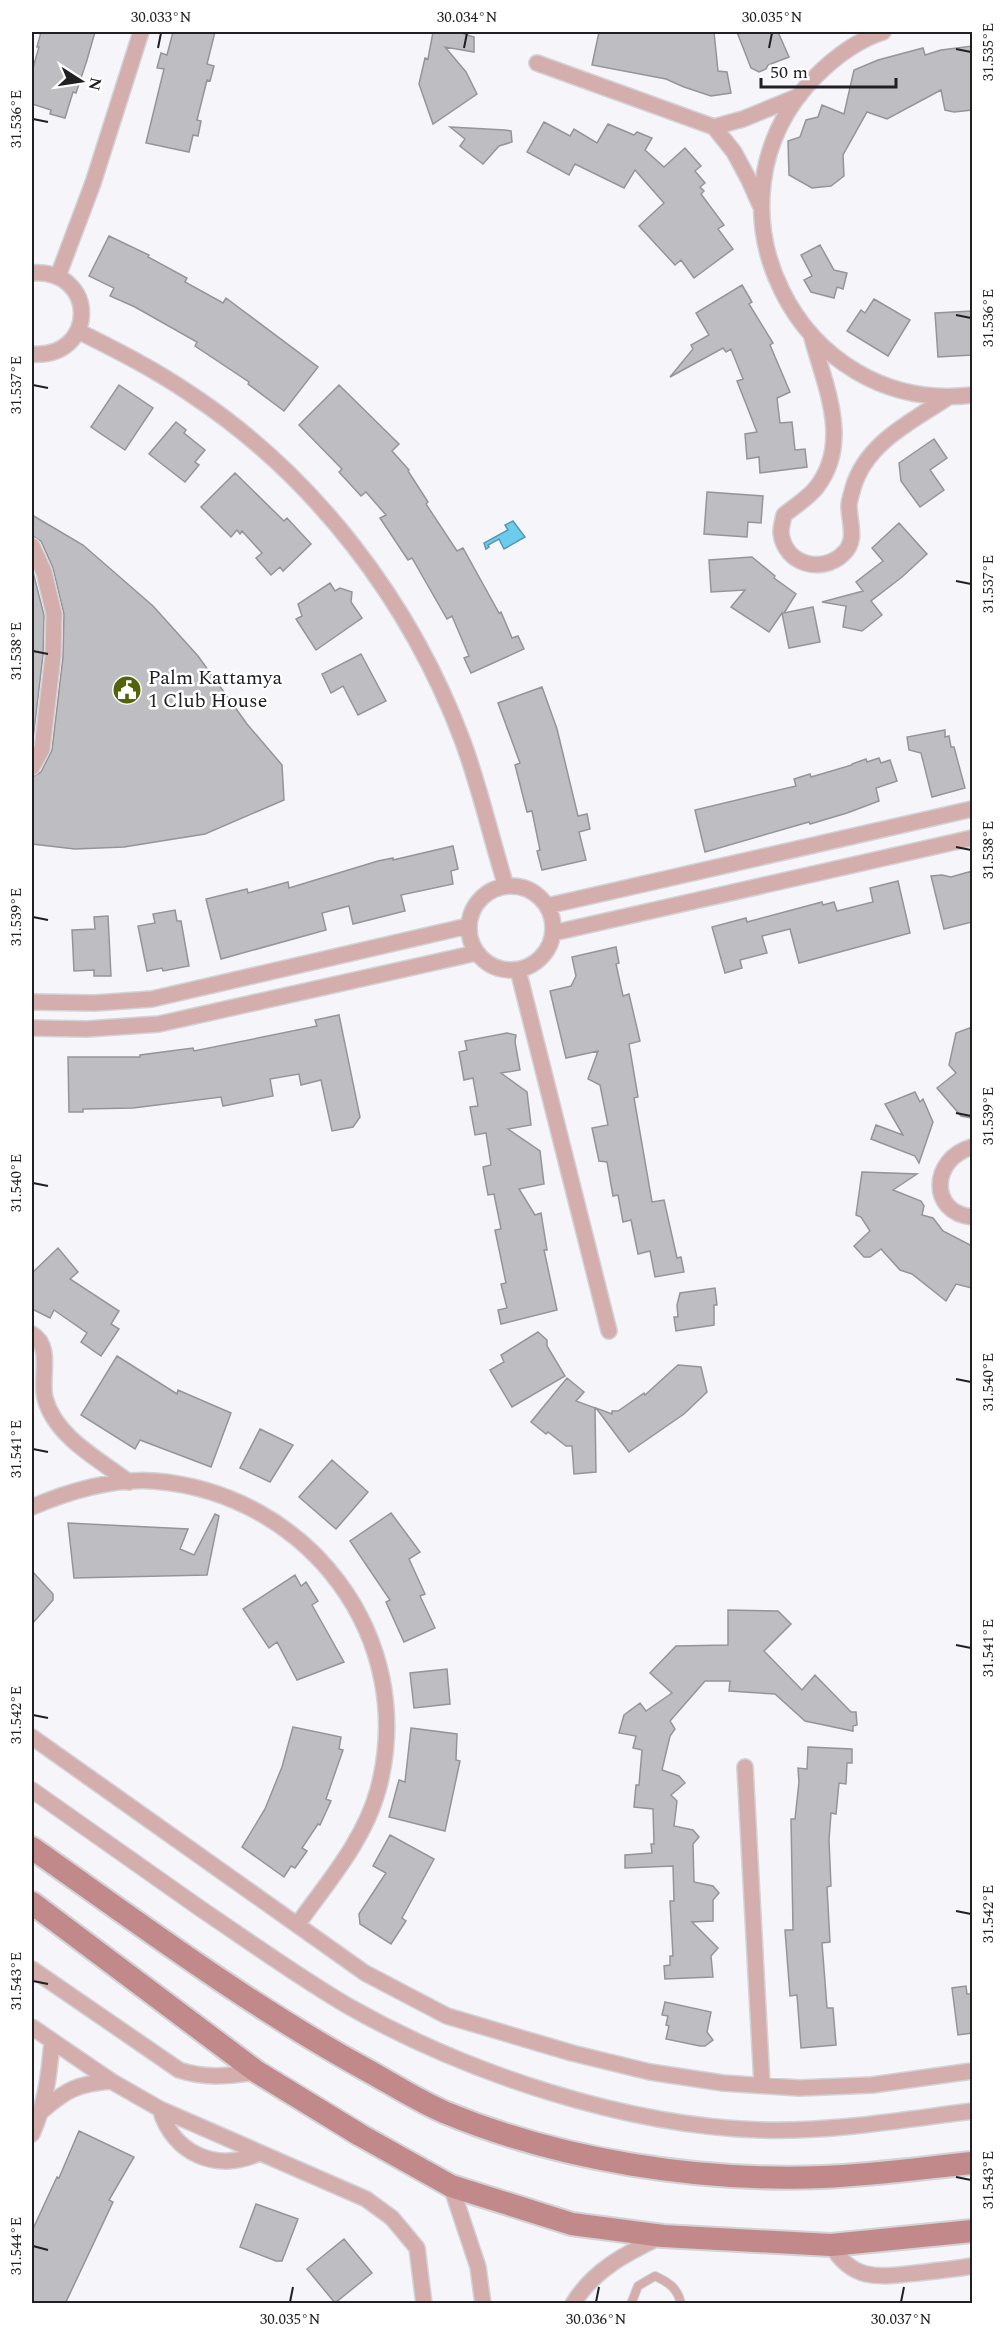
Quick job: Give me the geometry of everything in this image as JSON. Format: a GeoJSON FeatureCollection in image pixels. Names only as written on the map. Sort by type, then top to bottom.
{"type":"FeatureCollection","features":[{"type":"Feature","properties":{"kind":"street"},"geometry":{"type":"LineString","coordinates":[[58,276],[97,174],[141,32]]}},
{"type":"Feature","properties":{"kind":"street"},"geometry":{"type":"LineString","coordinates":[[883,32],[852,46],[827,64],[788,111],[775,138],[766,168],[762,209],[768,258],[778,287],[793,314],[812,338],[843,364],[860,375],[888,387],[917,395],[947,398],[972,394]]}},
{"type":"Feature","properties":{"kind":"street"},"geometry":{"type":"LineString","coordinates":[[537,63],[714,127],[739,161],[762,209]]}},
{"type":"Feature","properties":{"kind":"street"},"geometry":{"type":"LineString","coordinates":[[714,127],[743,119],[799,96]]}},
{"type":"Feature","properties":{"kind":"street"},"geometry":{"type":"LineString","coordinates":[[32,273],[45,272],[69,283],[77,293],[81,306],[78,331],[70,343],[58,351],[45,355],[32,354]]}},
{"type":"Feature","properties":{"kind":"street"},"geometry":{"type":"LineString","coordinates":[[78,331],[136,360],[181,388],[242,432],[290,475],[334,521],[373,572],[408,626],[438,683],[463,742],[506,886]]}},
{"type":"Feature","properties":{"kind":"street"},"geometry":{"type":"LineString","coordinates":[[812,338],[836,435],[834,455],[826,474],[815,490],[784,515],[781,532],[786,549],[799,561],[815,566],[832,563],[846,552],[853,536],[849,505],[861,468],[887,438],[947,398]]}},
{"type":"Feature","properties":{"kind":"street"},"geometry":{"type":"LineString","coordinates":[[32,546],[44,572],[54,614],[53,656],[42,748],[32,767]]}},
{"type":"Feature","properties":{"kind":"street"},"geometry":{"type":"LineString","coordinates":[[547,906],[972,809]]}},
{"type":"Feature","properties":{"kind":"street"},"geometry":{"type":"LineString","coordinates":[[553,933],[972,838]]}},
{"type":"Feature","properties":{"kind":"street"},"geometry":{"type":"LineString","coordinates":[[506,886],[525,888],[541,898],[547,906],[553,919],[553,933],[542,958],[531,966],[518,970],[499,969],[482,960],[476,953],[470,940],[468,926],[472,911],[480,899],[492,890],[506,886]]}},
{"type":"Feature","properties":{"kind":"street"},"geometry":{"type":"LineString","coordinates":[[32,1002],[94,1003],[152,999],[468,926]]}},
{"type":"Feature","properties":{"kind":"street"},"geometry":{"type":"LineString","coordinates":[[32,1029],[87,1029],[159,1024],[476,953]]}},
{"type":"Feature","properties":{"kind":"street"},"geometry":{"type":"LineString","coordinates":[[518,970],[609,1331]]}},
{"type":"Feature","properties":{"kind":"street"},"geometry":{"type":"LineString","coordinates":[[972,1147],[960,1150],[949,1159],[942,1170],[940,1184],[943,1197],[950,1208],[962,1216],[972,1217]]}},
{"type":"Feature","properties":{"kind":"street"},"geometry":{"type":"LineString","coordinates":[[32,1334],[36,1336],[45,1350],[42,1374],[45,1399],[56,1422],[73,1440],[129,1482]]}},
{"type":"Feature","properties":{"kind":"street"},"geometry":{"type":"LineString","coordinates":[[32,1507],[67,1492],[109,1483],[153,1481],[196,1487],[238,1500],[276,1521],[310,1548],[339,1581],[361,1618],[373,1649],[385,1702],[386,1746],[378,1790],[363,1831],[297,1925]]}},
{"type":"Feature","properties":{"kind":"street"},"geometry":{"type":"LineString","coordinates":[[32,1737],[365,1973],[447,2016],[573,2053],[650,2072],[723,2082],[799,2088],[872,2085],[972,2071]]}},
{"type":"Feature","properties":{"kind":"street"},"geometry":{"type":"LineString","coordinates":[[745,1767],[762,2085]]}},
{"type":"Feature","properties":{"kind":"street"},"geometry":{"type":"LineString","coordinates":[[32,1790],[316,1986],[350,2007],[424,2044],[513,2079],[640,2116],[729,2128],[825,2129],[972,2111]]}},
{"type":"Feature","properties":{"kind":"street"},"geometry":{"type":"LineString","coordinates":[[32,1848],[279,2020],[443,2111],[503,2133],[565,2150],[628,2163],[692,2172],[823,2177],[972,2163]]}},
{"type":"Feature","properties":{"kind":"street"},"geometry":{"type":"LineString","coordinates":[[32,1903],[257,2072],[360,2135],[451,2186],[572,2224],[663,2236],[831,2245],[972,2231]]}},
{"type":"Feature","properties":{"kind":"street"},"geometry":{"type":"LineString","coordinates":[[32,1969],[179,2070],[220,2077],[257,2072]]}},
{"type":"Feature","properties":{"kind":"street"},"geometry":{"type":"LineString","coordinates":[[32,2027],[111,2081],[160,2109],[366,2199],[392,2218],[417,2248],[424,2304]]}},
{"type":"Feature","properties":{"kind":"street"},"geometry":{"type":"LineString","coordinates":[[32,2134],[43,2110],[48,2089],[52,2041]]}},
{"type":"Feature","properties":{"kind":"street"},"geometry":{"type":"LineString","coordinates":[[43,2110],[62,2093],[85,2083],[111,2081]]}},
{"type":"Feature","properties":{"kind":"street"},"geometry":{"type":"LineString","coordinates":[[160,2109],[164,2123],[179,2143],[200,2157],[224,2162],[248,2158],[259,2153]]}},
{"type":"Feature","properties":{"kind":"street"},"geometry":{"type":"LineString","coordinates":[[451,2186],[477,2267],[483,2304]]}},
{"type":"Feature","properties":{"kind":"street"},"geometry":{"type":"LineString","coordinates":[[573,2304],[583,2286],[619,2258],[663,2236]]}},
{"type":"Feature","properties":{"kind":"street"},"geometry":{"type":"LineString","coordinates":[[831,2245],[837,2255],[854,2270],[876,2277],[972,2266]]}},
{"type":"Feature","properties":{"kind":"lane"},"geometry":{"type":"LineString","coordinates":[[631,2304],[638,2286],[655,2276],[669,2283],[679,2295],[681,2304]]}},
{"type":"Feature","properties":{"kind":"water"},"geometry":{"type":"Polygon","coordinates":[[[513,521],[525,537],[504,549],[499,539],[488,545],[486,549],[484,543],[508,530],[505,525],[513,521]]]}},
{"type":"Feature","properties":{"kind":"building"},"geometry":{"type":"Polygon","coordinates":[[[41,32],[95,32],[76,93],[73,92],[65,118],[50,114],[51,110],[32,104],[32,71],[41,32]]]}},
{"type":"Feature","properties":{"kind":"building"},"geometry":{"type":"Polygon","coordinates":[[[173,32],[215,32],[207,64],[214,66],[210,81],[207,80],[197,120],[201,121],[198,136],[193,135],[189,152],[146,143],[164,69],[157,68],[161,53],[167,55],[173,32]]]}},
{"type":"Feature","properties":{"kind":"building"},"geometry":{"type":"Polygon","coordinates":[[[433,32],[464,32],[474,37],[474,52],[445,47],[466,72],[477,94],[433,124],[419,84],[425,58],[428,59],[433,32]]]}},
{"type":"Feature","properties":{"kind":"building"},"geometry":{"type":"Polygon","coordinates":[[[599,32],[714,32],[718,71],[727,72],[731,93],[711,96],[666,79],[592,65],[599,32]]]}},
{"type":"Feature","properties":{"kind":"building"},"geometry":{"type":"Polygon","coordinates":[[[737,32],[778,32],[789,57],[768,65],[766,69],[759,72],[751,68],[737,32]]]}},
{"type":"Feature","properties":{"kind":"building"},"geometry":{"type":"Polygon","coordinates":[[[972,46],[972,110],[954,112],[945,110],[941,90],[887,119],[867,112],[843,155],[844,176],[831,186],[812,188],[789,175],[788,141],[800,137],[806,120],[818,117],[822,105],[844,114],[854,70],[878,60],[923,48],[925,55],[941,50],[972,46]]]}},
{"type":"Feature","properties":{"kind":"building"},"geometry":{"type":"Polygon","coordinates":[[[544,122],[570,136],[574,129],[597,143],[608,124],[634,135],[637,132],[652,138],[645,150],[664,167],[685,148],[701,166],[695,171],[705,183],[700,187],[704,191],[701,194],[724,225],[718,229],[733,249],[694,278],[681,260],[675,265],[639,226],[664,203],[635,170],[624,188],[575,164],[569,175],[527,152],[544,122]]]}},
{"type":"Feature","properties":{"kind":"building"},"geometry":{"type":"Polygon","coordinates":[[[450,127],[511,131],[512,142],[499,146],[483,164],[460,146],[465,139],[450,127]]]}},
{"type":"Feature","properties":{"kind":"building"},"geometry":{"type":"Polygon","coordinates":[[[109,236],[149,255],[148,257],[187,278],[185,282],[223,303],[226,298],[318,367],[284,411],[248,384],[249,382],[195,346],[197,342],[135,307],[110,296],[114,288],[89,276],[109,236]]]}},
{"type":"Feature","properties":{"kind":"building"},"geometry":{"type":"Polygon","coordinates":[[[820,245],[834,270],[847,273],[843,289],[837,287],[834,298],[811,292],[804,280],[812,276],[801,255],[820,245]]]}},
{"type":"Feature","properties":{"kind":"building"},"geometry":{"type":"Polygon","coordinates":[[[742,285],[752,302],[749,304],[773,343],[770,345],[790,392],[777,398],[780,423],[792,422],[795,450],[805,449],[807,467],[760,473],[759,457],[747,459],[745,434],[757,432],[737,381],[743,379],[731,349],[726,352],[723,348],[670,377],[693,349],[691,345],[709,335],[696,313],[742,285]]]}},
{"type":"Feature","properties":{"kind":"building"},"geometry":{"type":"Polygon","coordinates":[[[874,299],[910,320],[888,356],[847,331],[861,310],[865,313],[874,299]]]}},
{"type":"Feature","properties":{"kind":"building"},"geometry":{"type":"Polygon","coordinates":[[[972,311],[972,355],[938,357],[935,313],[972,311]]]}},
{"type":"Feature","properties":{"kind":"building"},"geometry":{"type":"Polygon","coordinates":[[[119,385],[153,408],[125,450],[91,427],[119,385]]]}},
{"type":"Feature","properties":{"kind":"building"},"geometry":{"type":"Polygon","coordinates":[[[339,385],[399,444],[392,451],[409,470],[428,502],[426,504],[457,551],[463,548],[499,613],[501,612],[512,638],[518,636],[524,649],[471,673],[464,658],[469,656],[452,616],[447,619],[412,558],[408,560],[380,518],[386,515],[366,492],[361,496],[339,472],[342,469],[299,425],[339,385]]]}},
{"type":"Feature","properties":{"kind":"building"},"geometry":{"type":"Polygon","coordinates":[[[176,422],[186,430],[184,433],[205,450],[195,462],[199,465],[185,482],[149,454],[176,422]]]}},
{"type":"Feature","properties":{"kind":"building"},"geometry":{"type":"Polygon","coordinates":[[[934,439],[947,458],[930,470],[944,490],[920,507],[901,481],[899,463],[934,439]]]}},
{"type":"Feature","properties":{"kind":"building"},"geometry":{"type":"Polygon","coordinates":[[[235,473],[284,521],[287,518],[311,544],[283,571],[280,567],[271,575],[256,558],[262,553],[242,531],[240,534],[237,530],[231,537],[201,507],[235,473]]]}},
{"type":"Feature","properties":{"kind":"building"},"geometry":{"type":"Polygon","coordinates":[[[707,492],[763,496],[761,523],[748,522],[747,537],[704,534],[707,492]]]}},
{"type":"Feature","properties":{"kind":"building","name":"Palm Kattamya 1 Club House"},"geometry":{"type":"Polygon","coordinates":[[[32,515],[83,545],[153,606],[198,656],[247,724],[282,765],[284,800],[205,834],[124,847],[75,849],[32,844],[32,777],[41,772],[52,750],[63,657],[64,614],[53,568],[41,541],[32,536],[32,515]]]}},
{"type":"Feature","properties":{"kind":"building"},"geometry":{"type":"Polygon","coordinates":[[[899,523],[927,554],[871,601],[882,615],[862,631],[843,627],[846,606],[822,602],[863,591],[856,582],[883,561],[872,548],[899,523]]]}},
{"type":"Feature","properties":{"kind":"building"},"geometry":{"type":"Polygon","coordinates":[[[752,557],[775,576],[774,578],[796,594],[784,613],[813,607],[820,642],[789,648],[782,613],[769,632],[731,607],[745,590],[711,592],[709,560],[752,557]]]}},
{"type":"Feature","properties":{"kind":"building"},"geometry":{"type":"Polygon","coordinates":[[[32,568],[44,615],[43,655],[32,748],[32,568]]]}},
{"type":"Feature","properties":{"kind":"building"},"geometry":{"type":"Polygon","coordinates":[[[330,583],[335,591],[340,588],[352,592],[351,602],[362,618],[316,650],[296,619],[302,616],[298,604],[330,583]]]}},
{"type":"Feature","properties":{"kind":"building"},"geometry":{"type":"Polygon","coordinates":[[[361,654],[386,701],[358,715],[343,686],[331,693],[322,674],[361,654]]]}},
{"type":"Feature","properties":{"kind":"building"},"geometry":{"type":"Polygon","coordinates":[[[542,687],[557,729],[578,816],[587,814],[590,829],[579,832],[586,860],[542,870],[532,811],[527,812],[515,765],[520,763],[498,703],[542,687]]]}},
{"type":"Feature","properties":{"kind":"building"},"geometry":{"type":"Polygon","coordinates":[[[945,730],[945,737],[949,736],[951,747],[954,747],[965,788],[932,797],[921,753],[909,750],[907,737],[945,730]]]}},
{"type":"Feature","properties":{"kind":"building"},"geometry":{"type":"Polygon","coordinates":[[[879,758],[881,763],[890,760],[897,781],[876,788],[879,801],[810,824],[809,822],[705,852],[695,810],[796,786],[794,779],[810,774],[811,777],[866,759],[867,762],[879,758]]]}},
{"type":"Feature","properties":{"kind":"building"},"geometry":{"type":"Polygon","coordinates":[[[453,846],[458,869],[451,871],[453,884],[401,895],[405,911],[353,924],[349,906],[322,913],[326,930],[221,959],[206,899],[247,889],[248,893],[288,882],[289,888],[378,861],[393,858],[393,860],[453,846]]]}},
{"type":"Feature","properties":{"kind":"building"},"geometry":{"type":"Polygon","coordinates":[[[972,871],[972,922],[944,929],[931,876],[951,877],[972,871]]]}},
{"type":"Feature","properties":{"kind":"building"},"geometry":{"type":"Polygon","coordinates":[[[898,881],[910,933],[799,963],[790,929],[762,936],[767,953],[740,960],[742,968],[725,973],[712,927],[746,918],[747,922],[822,902],[823,905],[834,902],[837,911],[873,902],[870,888],[898,881]]]}},
{"type":"Feature","properties":{"kind":"building"},"geometry":{"type":"Polygon","coordinates":[[[175,910],[177,921],[181,921],[189,966],[163,971],[162,968],[147,971],[138,926],[155,923],[153,914],[175,910]]]}},
{"type":"Feature","properties":{"kind":"building"},"geometry":{"type":"Polygon","coordinates":[[[108,916],[111,976],[94,976],[94,970],[74,971],[72,930],[95,929],[94,917],[108,916]]]}},
{"type":"Feature","properties":{"kind":"building"},"geometry":{"type":"Polygon","coordinates":[[[616,947],[619,963],[616,964],[623,996],[629,994],[640,1041],[629,1044],[638,1097],[634,1098],[652,1202],[664,1200],[677,1258],[681,1257],[684,1272],[655,1277],[650,1251],[638,1254],[631,1220],[623,1222],[618,1195],[613,1196],[607,1162],[599,1161],[592,1128],[608,1125],[600,1085],[588,1079],[598,1051],[566,1058],[550,991],[571,986],[576,976],[572,957],[616,947]]]}},
{"type":"Feature","properties":{"kind":"building"},"geometry":{"type":"Polygon","coordinates":[[[339,1015],[360,1117],[353,1127],[332,1131],[321,1080],[301,1085],[299,1074],[270,1079],[273,1096],[223,1106],[221,1097],[133,1108],[83,1109],[83,1112],[69,1112],[68,1057],[140,1057],[140,1055],[193,1048],[194,1051],[317,1026],[315,1020],[339,1015]]]}},
{"type":"Feature","properties":{"kind":"building"},"geometry":{"type":"Polygon","coordinates":[[[972,1027],[972,1118],[961,1116],[937,1088],[956,1073],[949,1065],[956,1033],[972,1027]]]}},
{"type":"Feature","properties":{"kind":"building"},"geometry":{"type":"Polygon","coordinates":[[[507,1033],[516,1035],[520,1070],[501,1073],[527,1092],[531,1125],[508,1129],[540,1151],[544,1184],[519,1189],[535,1215],[541,1213],[547,1250],[544,1250],[557,1310],[501,1324],[498,1310],[507,1308],[501,1284],[506,1283],[495,1230],[501,1229],[494,1194],[488,1195],[483,1167],[491,1165],[486,1133],[475,1135],[470,1107],[478,1106],[473,1078],[464,1080],[459,1052],[467,1050],[465,1041],[507,1033]]]}},
{"type":"Feature","properties":{"kind":"building"},"geometry":{"type":"Polygon","coordinates":[[[915,1092],[920,1102],[923,1099],[933,1122],[919,1163],[915,1156],[871,1139],[876,1125],[903,1135],[885,1104],[915,1092]]]}},
{"type":"Feature","properties":{"kind":"building"},"geometry":{"type":"Polygon","coordinates":[[[862,1172],[917,1174],[893,1190],[921,1201],[924,1206],[922,1215],[933,1218],[943,1231],[972,1246],[972,1288],[956,1284],[946,1301],[912,1274],[900,1270],[881,1249],[870,1257],[864,1257],[854,1246],[870,1231],[861,1217],[856,1215],[862,1172]]]}},
{"type":"Feature","properties":{"kind":"building"},"geometry":{"type":"Polygon","coordinates":[[[58,1248],[78,1272],[70,1279],[119,1311],[111,1324],[119,1329],[101,1356],[81,1342],[87,1333],[54,1310],[50,1318],[32,1309],[32,1273],[58,1248]]]}},
{"type":"Feature","properties":{"kind":"building"},"geometry":{"type":"Polygon","coordinates":[[[715,1288],[717,1305],[714,1305],[714,1325],[676,1331],[674,1317],[678,1317],[677,1305],[680,1293],[715,1288]]]}},
{"type":"Feature","properties":{"kind":"building"},"geometry":{"type":"Polygon","coordinates":[[[538,1332],[547,1340],[547,1346],[565,1376],[512,1407],[490,1370],[504,1362],[501,1355],[538,1332]]]}},
{"type":"Feature","properties":{"kind":"building"},"geometry":{"type":"Polygon","coordinates":[[[117,1356],[177,1394],[178,1390],[231,1413],[211,1467],[140,1440],[135,1449],[81,1415],[117,1356]]]}},
{"type":"Feature","properties":{"kind":"building"},"geometry":{"type":"Polygon","coordinates":[[[678,1365],[701,1367],[707,1392],[684,1414],[629,1452],[596,1408],[612,1414],[612,1411],[618,1411],[644,1393],[645,1395],[678,1365]]]}},
{"type":"Feature","properties":{"kind":"building"},"geometry":{"type":"Polygon","coordinates":[[[567,1378],[584,1392],[576,1401],[595,1408],[596,1472],[574,1474],[572,1446],[566,1446],[531,1422],[567,1378]]]}},
{"type":"Feature","properties":{"kind":"building"},"geometry":{"type":"Polygon","coordinates":[[[260,1429],[293,1445],[270,1482],[240,1468],[260,1429]]]}},
{"type":"Feature","properties":{"kind":"building"},"geometry":{"type":"Polygon","coordinates":[[[332,1460],[368,1492],[336,1529],[299,1497],[332,1460]]]}},
{"type":"Feature","properties":{"kind":"building"},"geometry":{"type":"Polygon","coordinates":[[[391,1513],[420,1552],[409,1559],[425,1594],[420,1596],[435,1628],[404,1642],[386,1602],[390,1600],[350,1541],[391,1513]]]}},
{"type":"Feature","properties":{"kind":"building"},"geometry":{"type":"Polygon","coordinates":[[[215,1514],[219,1516],[207,1575],[74,1578],[68,1523],[188,1529],[180,1549],[194,1555],[215,1514]]]}},
{"type":"Feature","properties":{"kind":"building"},"geometry":{"type":"Polygon","coordinates":[[[32,1571],[53,1594],[53,1600],[32,1624],[32,1571]]]}},
{"type":"Feature","properties":{"kind":"building"},"geometry":{"type":"Polygon","coordinates":[[[295,1575],[301,1586],[306,1582],[318,1601],[312,1605],[344,1662],[297,1680],[277,1642],[269,1648],[243,1609],[295,1575]]]}},
{"type":"Feature","properties":{"kind":"building"},"geometry":{"type":"Polygon","coordinates":[[[728,1610],[778,1611],[791,1624],[764,1651],[802,1690],[815,1675],[851,1712],[856,1712],[857,1725],[853,1726],[853,1731],[805,1721],[775,1694],[729,1691],[730,1681],[705,1681],[670,1721],[675,1729],[670,1736],[662,1770],[679,1776],[685,1783],[671,1795],[677,1801],[674,1826],[693,1830],[699,1837],[693,1844],[694,1882],[713,1886],[719,1893],[713,1900],[713,1921],[692,1922],[718,1948],[711,1956],[713,1977],[665,1979],[664,1966],[670,1965],[670,1956],[673,1956],[670,1901],[674,1901],[673,1866],[625,1868],[625,1855],[652,1853],[653,1809],[634,1807],[636,1785],[639,1785],[642,1750],[633,1748],[636,1736],[619,1733],[624,1715],[640,1703],[646,1711],[672,1693],[650,1673],[676,1646],[728,1645],[728,1610]]]}},
{"type":"Feature","properties":{"kind":"building"},"geometry":{"type":"Polygon","coordinates":[[[447,1669],[450,1704],[414,1708],[410,1673],[447,1669]]]}},
{"type":"Feature","properties":{"kind":"building"},"geometry":{"type":"Polygon","coordinates":[[[293,1727],[341,1737],[339,1749],[343,1750],[326,1799],[331,1801],[320,1825],[318,1824],[302,1848],[307,1851],[295,1868],[291,1866],[284,1877],[242,1847],[265,1809],[282,1767],[293,1727]]]}},
{"type":"Feature","properties":{"kind":"building"},"geometry":{"type":"Polygon","coordinates":[[[411,1728],[457,1734],[456,1760],[460,1761],[445,1831],[389,1817],[399,1780],[405,1782],[411,1728]]]}},
{"type":"Feature","properties":{"kind":"building"},"geometry":{"type":"Polygon","coordinates":[[[808,1747],[852,1749],[852,1763],[847,1763],[846,1784],[839,1783],[836,1814],[831,1813],[829,1840],[831,1886],[827,1887],[830,1942],[822,1943],[827,2008],[833,2008],[836,2045],[801,2048],[797,1995],[790,1996],[785,1930],[793,1930],[791,1819],[795,1819],[799,1782],[798,1768],[807,1769],[808,1747]]]}},
{"type":"Feature","properties":{"kind":"building"},"geometry":{"type":"Polygon","coordinates":[[[390,1835],[434,1859],[402,1918],[406,1921],[391,1944],[360,1924],[359,1914],[386,1873],[373,1866],[390,1835]]]}},
{"type":"Feature","properties":{"kind":"building"},"geometry":{"type":"Polygon","coordinates":[[[966,1986],[967,1994],[972,1994],[972,2033],[958,2035],[952,1988],[966,1986]]]}},
{"type":"Feature","properties":{"kind":"building"},"geometry":{"type":"Polygon","coordinates":[[[665,2002],[711,2012],[707,2032],[713,2040],[705,2046],[700,2046],[666,2039],[669,2026],[666,2025],[668,2016],[662,2015],[665,2002]]]}},
{"type":"Feature","properties":{"kind":"building"},"geometry":{"type":"Polygon","coordinates":[[[79,2131],[134,2157],[109,2200],[113,2202],[65,2304],[32,2304],[32,2231],[57,2177],[59,2178],[79,2131]]]}},
{"type":"Feature","properties":{"kind":"building"},"geometry":{"type":"Polygon","coordinates":[[[256,2204],[298,2219],[282,2261],[276,2261],[240,2247],[256,2204]]]}},
{"type":"Feature","properties":{"kind":"building"},"geometry":{"type":"Polygon","coordinates":[[[344,2239],[372,2273],[335,2303],[307,2269],[344,2239]]]}},
{"type":"Feature","properties":{"kind":"place","name":"Palm Kattamya 1 Club House"},"geometry":{"type":"Point","coordinates":[127,690]}}]}
